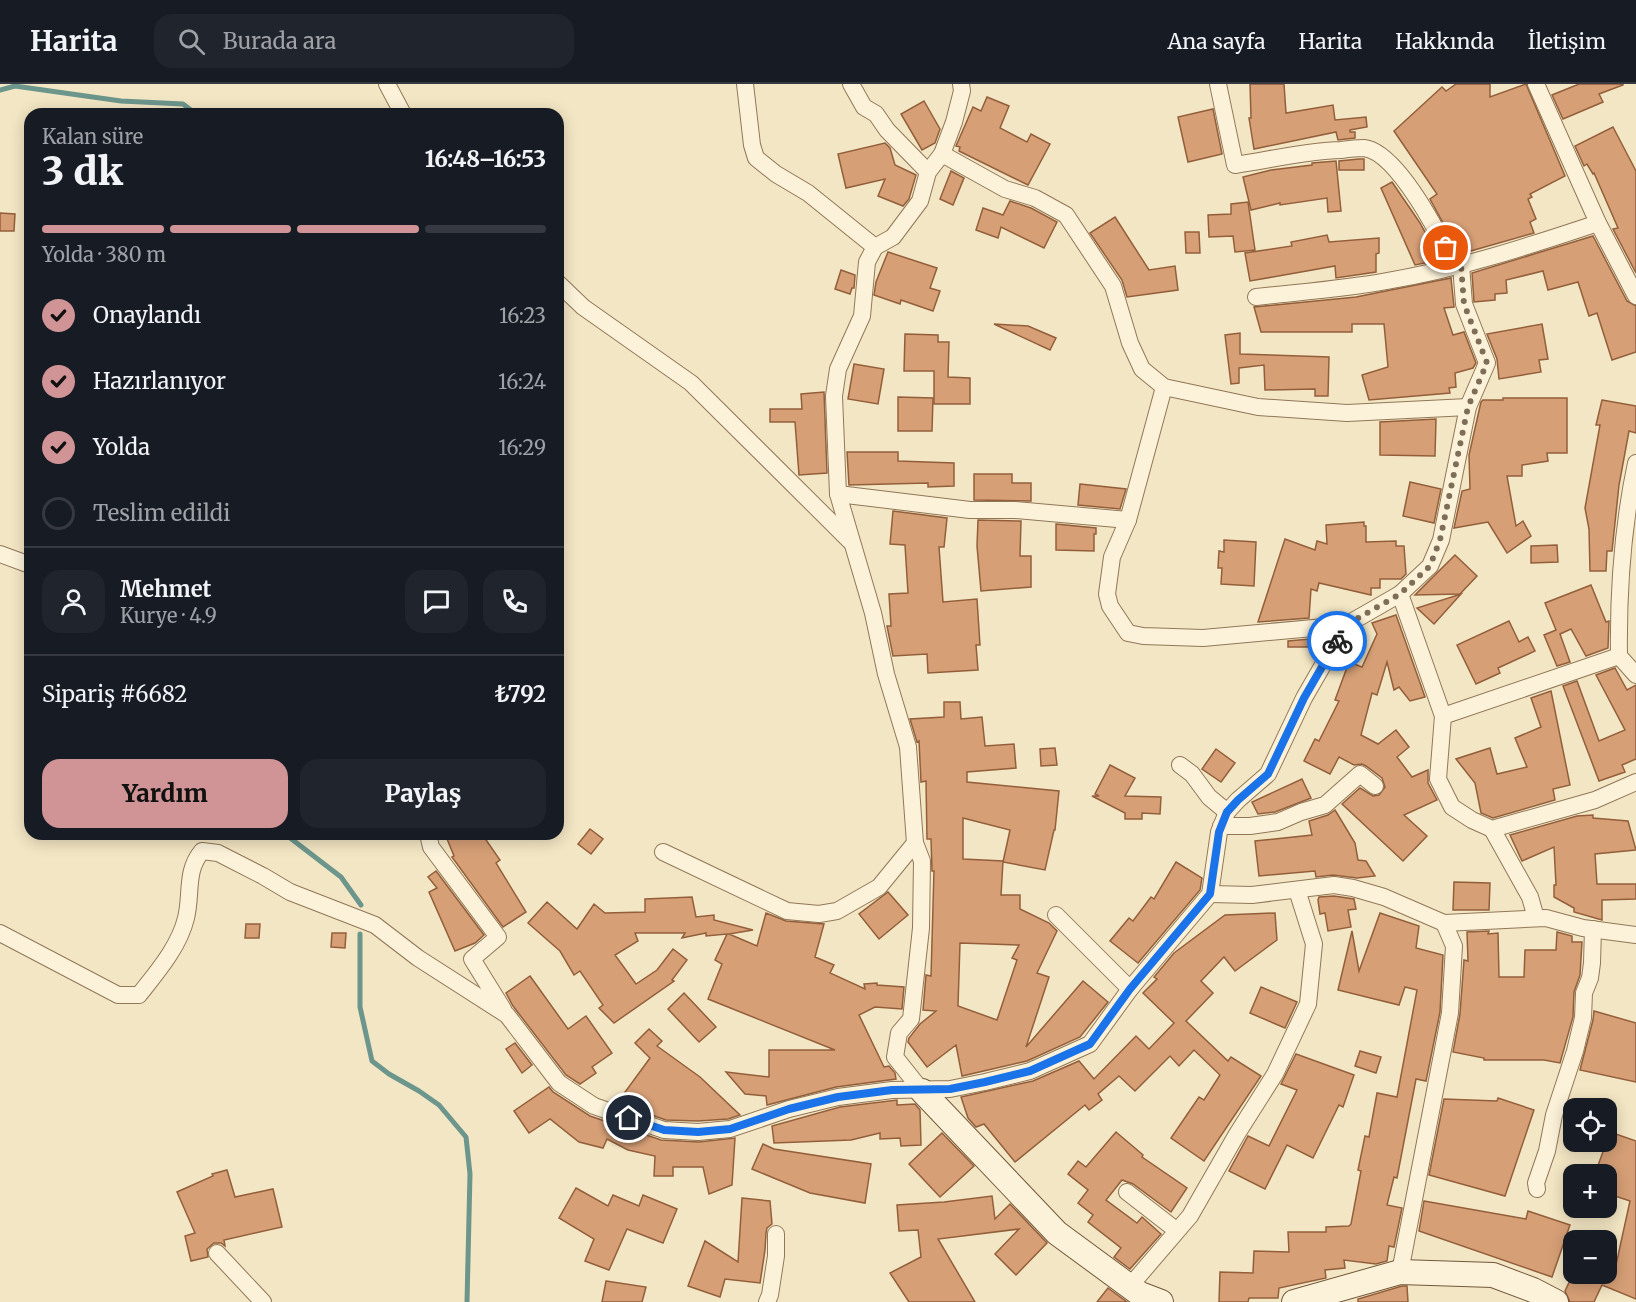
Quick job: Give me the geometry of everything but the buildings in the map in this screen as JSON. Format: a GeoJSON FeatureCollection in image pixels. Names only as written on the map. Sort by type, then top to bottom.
{"type":"FeatureCollection","features":[{"type":"Feature","properties":{"kind":"street"},"geometry":{"type":"LineString","coordinates":[[387,84],[400,108]]}},
{"type":"Feature","properties":{"kind":"street"},"geometry":{"type":"LineString","coordinates":[[745,84],[752,145],[756,158],[776,174],[808,193],[875,247]]}},
{"type":"Feature","properties":{"kind":"street"},"geometry":{"type":"LineString","coordinates":[[850,84],[864,107],[876,114],[887,130],[928,172]]}},
{"type":"Feature","properties":{"kind":"street"},"geometry":{"type":"LineString","coordinates":[[961,84],[962,91],[954,122],[942,154],[928,172],[920,201],[893,237],[875,247],[867,262],[862,316],[838,369],[834,396],[838,494],[873,613],[886,674],[908,747],[915,843],[922,861],[921,928],[911,1019],[899,1033],[895,1057],[922,1090],[1057,1233],[1140,1294],[1161,1302]]}},
{"type":"Feature","properties":{"kind":"street"},"geometry":{"type":"LineString","coordinates":[[1164,387],[1128,520],[1112,557],[1107,594],[1110,606],[1128,633],[1143,636],[1203,638],[1346,625],[1400,594],[1430,566],[1440,540],[1468,407],[1487,363],[1464,304],[1458,266],[1426,210],[1403,179],[1379,154],[1365,148],[1328,150],[1235,165],[1218,84]]}},
{"type":"Feature","properties":{"kind":"street"},"geometry":{"type":"LineString","coordinates":[[1536,84],[1598,223],[1636,296]]}},
{"type":"Feature","properties":{"kind":"street"},"geometry":{"type":"LineString","coordinates":[[942,154],[1005,189],[1035,198],[1066,215],[1113,286],[1130,343],[1142,369],[1164,387],[1258,407],[1347,413],[1468,407]]}},
{"type":"Feature","properties":{"kind":"street"},"geometry":{"type":"LineString","coordinates":[[1256,297],[1387,281],[1458,266],[1598,223]]}},
{"type":"Feature","properties":{"kind":"street"},"geometry":{"type":"LineString","coordinates":[[564,289],[583,307],[691,383],[851,542]]}},
{"type":"Feature","properties":{"kind":"street"},"geometry":{"type":"LineString","coordinates":[[1636,463],[1618,601],[1619,656],[1636,675]]}},
{"type":"Feature","properties":{"kind":"street"},"geometry":{"type":"LineString","coordinates":[[838,494],[970,510],[1015,510],[1128,520]]}},
{"type":"Feature","properties":{"kind":"street"},"geometry":{"type":"LineString","coordinates":[[0,554],[24,562]]}},
{"type":"Feature","properties":{"kind":"street"},"geometry":{"type":"LineString","coordinates":[[1400,594],[1443,716],[1438,779],[1452,807],[1472,820],[1492,828],[1595,800],[1636,782]]}},
{"type":"Feature","properties":{"kind":"street"},"geometry":{"type":"LineString","coordinates":[[429,840],[431,847],[498,937],[472,958],[507,1015],[559,1083],[594,1106],[664,1130],[698,1132],[730,1129],[789,1109],[838,1097],[892,1090],[950,1089],[1030,1071],[1090,1044],[1130,989],[1210,894],[1219,832],[1224,819],[1238,800],[1268,774],[1304,698],[1346,625]]}},
{"type":"Feature","properties":{"kind":"street"},"geometry":{"type":"LineString","coordinates":[[1443,716],[1619,656]]}},
{"type":"Feature","properties":{"kind":"street"},"geometry":{"type":"LineString","coordinates":[[1180,765],[1192,774],[1224,819],[1250,826],[1278,822],[1300,812],[1325,805],[1360,774],[1375,786]]}},
{"type":"Feature","properties":{"kind":"street"},"geometry":{"type":"LineString","coordinates":[[1492,828],[1530,897],[1536,918]]}},
{"type":"Feature","properties":{"kind":"street"},"geometry":{"type":"LineString","coordinates":[[0,933],[118,995],[140,995],[173,949],[186,919],[194,861],[201,842],[290,892],[375,925],[418,958],[507,1015]]}},
{"type":"Feature","properties":{"kind":"street"},"geometry":{"type":"LineString","coordinates":[[663,852],[787,911],[819,914],[837,911],[879,887],[915,843]]}},
{"type":"Feature","properties":{"kind":"street"},"geometry":{"type":"LineString","coordinates":[[1210,894],[1252,895],[1334,885],[1384,897],[1444,923],[1546,918],[1593,929],[1636,935]]}},
{"type":"Feature","properties":{"kind":"street"},"geometry":{"type":"LineString","coordinates":[[1130,1286],[1190,1216],[1275,1074],[1308,1004],[1314,944],[1297,890]]}},
{"type":"Feature","properties":{"kind":"street"},"geometry":{"type":"LineString","coordinates":[[1056,915],[1130,989]]}},
{"type":"Feature","properties":{"kind":"street"},"geometry":{"type":"LineString","coordinates":[[1400,1272],[1450,1013],[1454,946],[1444,923]]}},
{"type":"Feature","properties":{"kind":"street"},"geometry":{"type":"LineString","coordinates":[[1537,1189],[1536,1183],[1554,1115],[1583,1018],[1584,993],[1592,963],[1593,929]]}},
{"type":"Feature","properties":{"kind":"street"},"geometry":{"type":"LineString","coordinates":[[1127,1192],[1176,1230]]}},
{"type":"Feature","properties":{"kind":"street"},"geometry":{"type":"LineString","coordinates":[[767,1302],[776,1256],[776,1234]]}},
{"type":"Feature","properties":{"kind":"street"},"geometry":{"type":"LineString","coordinates":[[217,1253],[263,1302]]}},
{"type":"Feature","properties":{"kind":"street"},"geometry":{"type":"LineString","coordinates":[[1294,1302],[1335,1297],[1400,1272],[1493,1275],[1533,1290],[1556,1302]]}},
{"type":"Feature","properties":{"kind":"waterway"},"geometry":{"type":"LineString","coordinates":[[0,90],[15,86],[121,101],[183,104],[188,108]]}},
{"type":"Feature","properties":{"kind":"waterway"},"geometry":{"type":"LineString","coordinates":[[293,840],[341,877],[361,905]]}},
{"type":"Feature","properties":{"kind":"waterway"},"geometry":{"type":"LineString","coordinates":[[360,934],[360,1007],[372,1061],[439,1105],[466,1137],[470,1174],[467,1302]]}},
{"type":"Feature","properties":{"kind":"way so far"},"geometry":{"type":"LineString","coordinates":[[1337,641],[1346,625],[1400,594],[1430,566],[1440,540],[1468,407],[1487,363],[1464,304],[1461,265],[1455,267],[1446,248]]}},
{"type":"Feature","properties":{"kind":"route"},"geometry":{"type":"LineString","coordinates":[[629,1118],[664,1130],[698,1132],[730,1129],[789,1109],[838,1097],[892,1090],[950,1089],[985,1082],[1030,1071],[1090,1044],[1130,989],[1210,894],[1219,832],[1227,812],[1268,774],[1279,755],[1304,698],[1337,641]]}}]}
